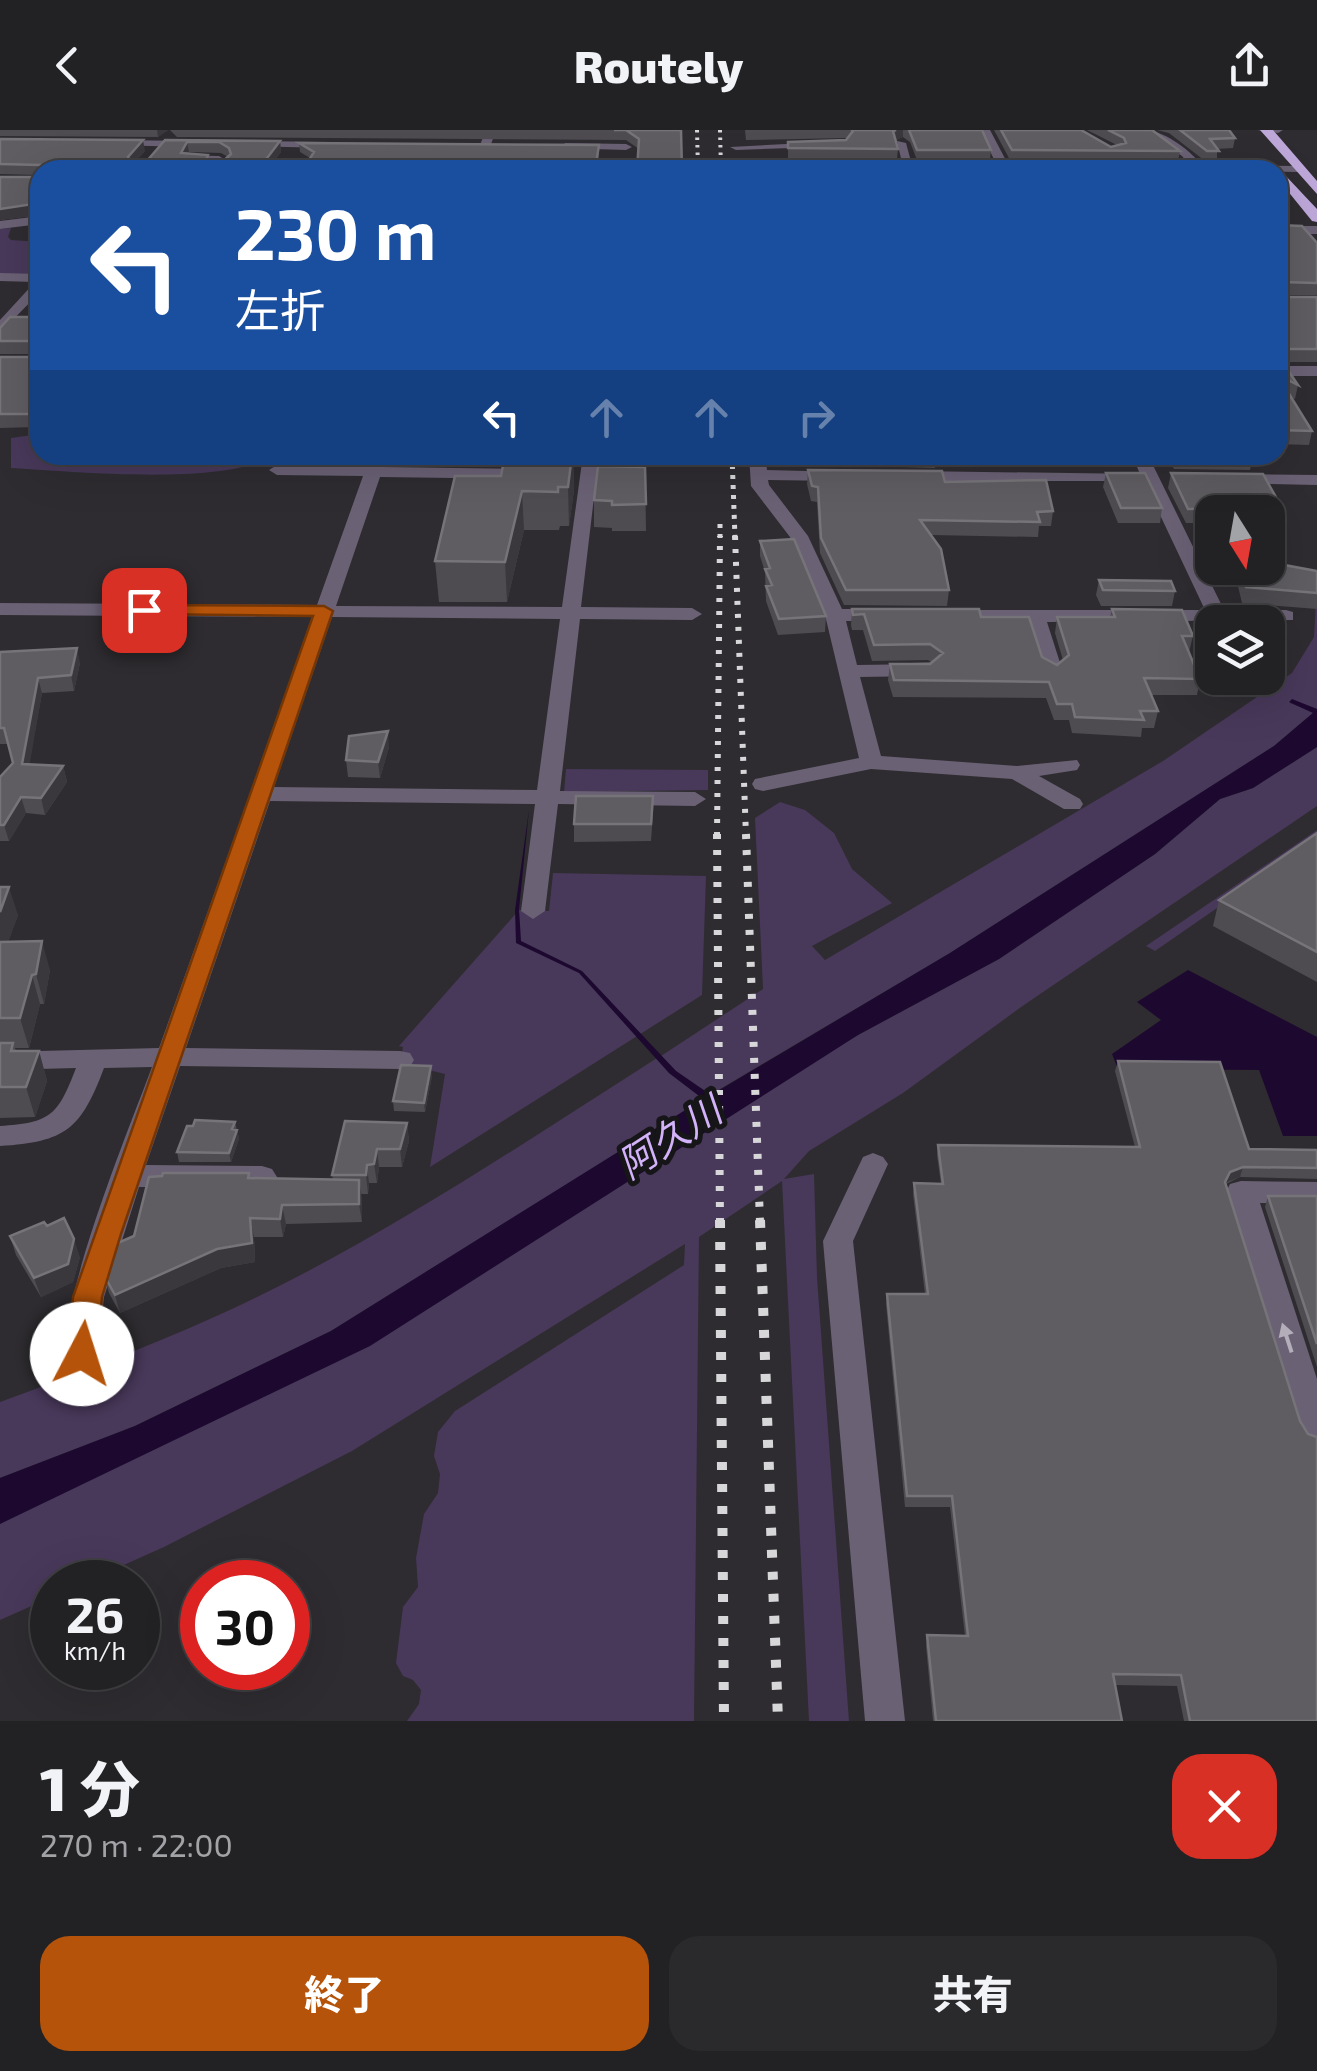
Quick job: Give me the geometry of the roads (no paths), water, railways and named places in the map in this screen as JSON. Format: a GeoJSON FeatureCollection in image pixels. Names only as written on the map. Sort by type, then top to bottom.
{"type":"FeatureCollection","features":[{"type":"Feature","properties":{"kind":"highway"},"geometry":{"type":"LineString","coordinates":[[1246,130],[1261,134],[1317,190]]}},
{"type":"Feature","properties":{"kind":"highway"},"geometry":{"type":"LineString","coordinates":[[1266,156],[1269,160]]}},
{"type":"Feature","properties":{"kind":"highway"},"geometry":{"type":"LineString","coordinates":[[1288,182],[1314,210]]}},
{"type":"Feature","properties":{"kind":"street"},"geometry":{"type":"LineString","coordinates":[[150,158],[174,130]]}},
{"type":"Feature","properties":{"kind":"street"},"geometry":{"type":"LineString","coordinates":[[482,160],[491,146],[491,130]]}},
{"type":"Feature","properties":{"kind":"street"},"geometry":{"type":"LineString","coordinates":[[735,130],[737,160]]}},
{"type":"Feature","properties":{"kind":"street"},"geometry":{"type":"LineString","coordinates":[[985,130],[1000,160]]}},
{"type":"Feature","properties":{"kind":"street"},"geometry":{"type":"LineString","coordinates":[[1147,130],[1166,143],[1182,147],[1193,160]]}},
{"type":"Feature","properties":{"kind":"street"},"geometry":{"type":"LineString","coordinates":[[1261,134],[1278,130]]}},
{"type":"Feature","properties":{"kind":"street"},"geometry":{"type":"LineString","coordinates":[[551,146],[625,152],[627,133]]}},
{"type":"Feature","properties":{"kind":"street"},"geometry":{"type":"LineString","coordinates":[[900,143],[906,160]]}},
{"type":"Feature","properties":{"kind":"street"},"geometry":{"type":"LineString","coordinates":[[104,144],[218,144]]}},
{"type":"Feature","properties":{"kind":"street"},"geometry":{"type":"LineString","coordinates":[[237,144],[349,145]]}},
{"type":"Feature","properties":{"kind":"street"},"geometry":{"type":"LineString","coordinates":[[736,147],[827,144]]}},
{"type":"Feature","properties":{"kind":"street"},"geometry":{"type":"LineString","coordinates":[[471,146],[491,146]]}},
{"type":"Feature","properties":{"kind":"street"},"geometry":{"type":"LineString","coordinates":[[167,158],[220,160]]}},
{"type":"Feature","properties":{"kind":"street"},"geometry":{"type":"LineString","coordinates":[[1288,169],[1298,169]]}},
{"type":"Feature","properties":{"kind":"street"},"geometry":{"type":"LineString","coordinates":[[0,210],[21,222]]}},
{"type":"Feature","properties":{"kind":"street"},"geometry":{"type":"LineString","coordinates":[[0,225],[30,221]]}},
{"type":"Feature","properties":{"kind":"street"},"geometry":{"type":"LineString","coordinates":[[1288,230],[1317,230]]}},
{"type":"Feature","properties":{"kind":"street"},"geometry":{"type":"LineString","coordinates":[[0,277],[30,280]]}},
{"type":"Feature","properties":{"kind":"street"},"geometry":{"type":"LineString","coordinates":[[10,324],[30,295]]}},
{"type":"Feature","properties":{"kind":"street"},"geometry":{"type":"LineString","coordinates":[[0,362],[30,362]]}},
{"type":"Feature","properties":{"kind":"street"},"geometry":{"type":"LineString","coordinates":[[1288,370],[1317,371]]}},
{"type":"Feature","properties":{"kind":"street"},"geometry":{"type":"LineString","coordinates":[[277,470],[360,465]]}},
{"type":"Feature","properties":{"kind":"street"},"geometry":{"type":"LineString","coordinates":[[82,1354],[88,1297],[376,465]]}},
{"type":"Feature","properties":{"kind":"street"},"geometry":{"type":"LineString","coordinates":[[397,465],[583,474],[550,799],[533,911]]}},
{"type":"Feature","properties":{"kind":"street"},"geometry":{"type":"LineString","coordinates":[[856,476],[757,465],[760,486],[811,558],[835,615],[871,762]]}},
{"type":"Feature","properties":{"kind":"street"},"geometry":{"type":"LineString","coordinates":[[1149,465],[1160,478],[1212,605]]}},
{"type":"Feature","properties":{"kind":"street"},"geometry":{"type":"LineString","coordinates":[[896,476],[1160,478]]}},
{"type":"Feature","properties":{"kind":"street"},"geometry":{"type":"LineString","coordinates":[[1221,479],[1317,480]]}},
{"type":"Feature","properties":{"kind":"street"},"geometry":{"type":"LineString","coordinates":[[0,609],[692,614]]}},
{"type":"Feature","properties":{"kind":"street"},"geometry":{"type":"LineString","coordinates":[[835,615],[895,616]]}},
{"type":"Feature","properties":{"kind":"street"},"geometry":{"type":"LineString","coordinates":[[935,616],[1195,616]]}},
{"type":"Feature","properties":{"kind":"street"},"geometry":{"type":"LineString","coordinates":[[1035,616],[1053,672]]}},
{"type":"Feature","properties":{"kind":"street"},"geometry":{"type":"LineString","coordinates":[[849,671],[928,670]]}},
{"type":"Feature","properties":{"kind":"street"},"geometry":{"type":"LineString","coordinates":[[764,784],[871,762],[1017,773],[1069,765]]}},
{"type":"Feature","properties":{"kind":"street"},"geometry":{"type":"LineString","coordinates":[[1017,773],[1072,804]]}},
{"type":"Feature","properties":{"kind":"street"},"geometry":{"type":"LineString","coordinates":[[260,794],[695,799]]}},
{"type":"Feature","properties":{"kind":"street"},"geometry":{"type":"LineString","coordinates":[[0,1136],[37,1135],[58,1126],[74,1112],[93,1059]]}},
{"type":"Feature","properties":{"kind":"street"},"geometry":{"type":"LineString","coordinates":[[0,1060],[400,1060]]}},
{"type":"Feature","properties":{"kind":"street"},"geometry":{"type":"LineString","coordinates":[[874,1164],[838,1240],[884,1721]]}},
{"type":"Feature","properties":{"kind":"street"},"geometry":{"type":"LineString","coordinates":[[129,1176],[262,1177]]}},
{"type":"Feature","properties":{"kind":"street"},"geometry":{"type":"LineString","coordinates":[[1317,1193],[1240,1192],[1317,1431]]}},
{"type":"Feature","properties":{"kind":"water","name":"阿久川"},"geometry":{"type":"Polygon","coordinates":[[[1292,699],[1317,709],[1317,747],[1253,788],[1220,799],[1155,854],[999,959],[858,1035],[370,1346],[0,1524],[0,1478],[135,1426],[331,1331],[703,1099],[669,1073],[579,973],[516,943],[515,910],[529,810],[519,909],[521,941],[582,971],[676,1071],[711,1095],[950,953],[1274,746],[1313,713],[1289,702],[1292,699]]]}},
{"type":"Feature","properties":{"kind":"water"},"geometry":{"type":"Polygon","coordinates":[[[1188,970],[1317,1037],[1317,1136],[1283,1136],[1259,1070],[1118,1069],[1112,1054],[1161,1020],[1137,1002],[1188,970]]]}},
{"type":"Feature","properties":{"kind":"railway"},"geometry":{"type":"LineString","coordinates":[[697,130],[698,160]]}},
{"type":"Feature","properties":{"kind":"railway"},"geometry":{"type":"LineString","coordinates":[[720,130],[721,160]]}},
{"type":"Feature","properties":{"kind":"railway"},"geometry":{"type":"LineString","coordinates":[[732,465],[735,538]]}},
{"type":"Feature","properties":{"kind":"railway"},"geometry":{"type":"LineString","coordinates":[[720,521],[720,536]]}},
{"type":"Feature","properties":{"kind":"railway"},"geometry":{"type":"LineString","coordinates":[[717,835],[720,536]]}},
{"type":"Feature","properties":{"kind":"railway"},"geometry":{"type":"LineString","coordinates":[[735,536],[746,836]]}},
{"type":"Feature","properties":{"kind":"railway"},"geometry":{"type":"LineString","coordinates":[[746,834],[760,1222]]}},
{"type":"Feature","properties":{"kind":"railway"},"geometry":{"type":"LineString","coordinates":[[717,835],[720,1222]]}},
{"type":"Feature","properties":{"kind":"railway"},"geometry":{"type":"LineString","coordinates":[[720,1220],[724,1721]]}},
{"type":"Feature","properties":{"kind":"railway"},"geometry":{"type":"LineString","coordinates":[[760,1220],[778,1721]]}}]}
